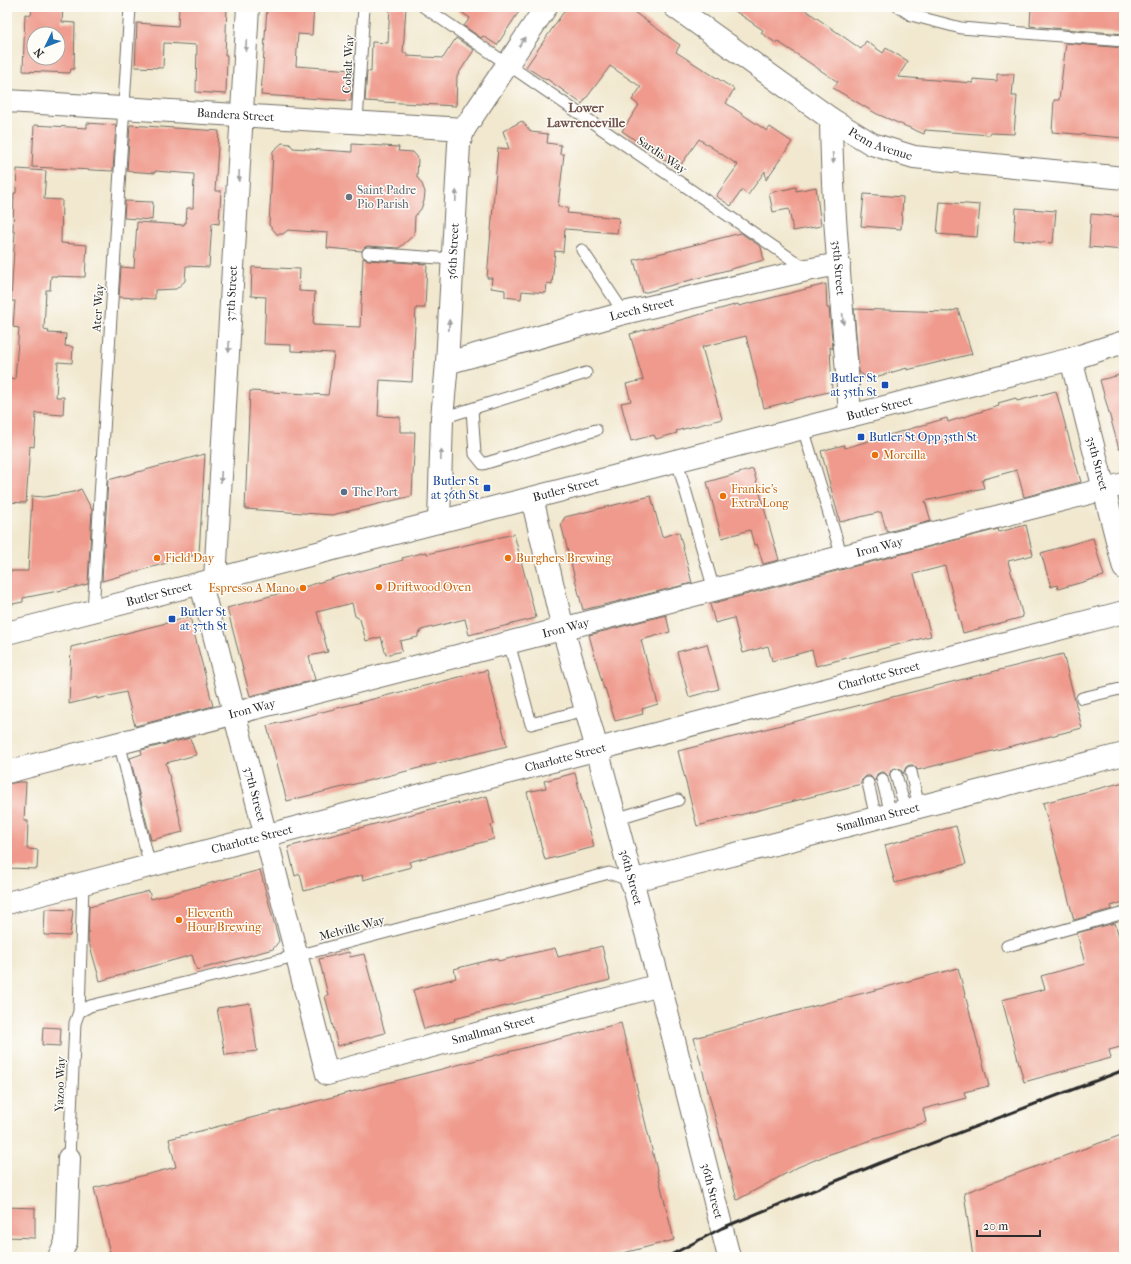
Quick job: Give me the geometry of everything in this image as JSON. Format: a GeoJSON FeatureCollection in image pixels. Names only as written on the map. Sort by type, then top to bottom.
{"type":"FeatureCollection","features":[{"type":"Feature","properties":{"kind":"street","name":"37th Street"},"geometry":{"type":"LineString","coordinates":[[248,7],[242,115],[208,582],[234,714],[327,1074]]}},
{"type":"Feature","properties":{"kind":"street","name":"36th Street"},"geometry":{"type":"LineString","coordinates":[[439,522],[442,418],[447,363],[459,144],[464,129],[546,7]]}},
{"type":"Feature","properties":{"kind":"street","name":"Penn Avenue"},"geometry":{"type":"LineString","coordinates":[[675,7],[831,120],[872,144],[914,157],[1124,178]]}},
{"type":"Feature","properties":{"kind":"street","name":"Bandera Street"},"geometry":{"type":"LineString","coordinates":[[7,101],[464,129]]}},
{"type":"Feature","properties":{"kind":"street","name":"35th Street"},"geometry":{"type":"LineString","coordinates":[[831,120],[839,264],[850,416]]}},
{"type":"Feature","properties":{"kind":"street","name":"Leech Street"},"geometry":{"type":"LineString","coordinates":[[447,363],[624,313],[807,270],[839,264]]}},
{"type":"Feature","properties":{"kind":"street","name":"Butler Street"},"geometry":{"type":"LineString","coordinates":[[7,634],[1071,359],[1124,342]]}},
{"type":"Feature","properties":{"kind":"street","name":"35th Street"},"geometry":{"type":"LineString","coordinates":[[1071,359],[1114,487],[1124,568]]}},
{"type":"Feature","properties":{"kind":"street","name":"Iron Way"},"geometry":{"type":"LineString","coordinates":[[7,772],[1114,487]]}},
{"type":"Feature","properties":{"kind":"street","name":"36th Street"},"geometry":{"type":"LineString","coordinates":[[532,498],[563,629],[660,985],[729,1257]]}},
{"type":"Feature","properties":{"kind":"street","name":"Charlotte Street"},"geometry":{"type":"LineString","coordinates":[[7,903],[1124,612]]}},
{"type":"Feature","properties":{"kind":"street","name":"Smallman Street"},"geometry":{"type":"LineString","coordinates":[[631,881],[1124,754]]}},
{"type":"Feature","properties":{"kind":"street","name":"Smallman Street"},"geometry":{"type":"LineString","coordinates":[[327,1074],[660,985]]}},
{"type":"Feature","properties":{"kind":"street"},"geometry":{"type":"LineString","coordinates":[[59,1257],[66,1242],[69,1158]]}},
{"type":"Feature","properties":{"kind":"lane","name":"Ater Way"},"geometry":{"type":"LineString","coordinates":[[93,611],[130,7]]}},
{"type":"Feature","properties":{"kind":"lane","name":"Cobalt Way"},"geometry":{"type":"LineString","coordinates":[[357,122],[364,7]]}},
{"type":"Feature","properties":{"kind":"lane","name":"Sardis Way"},"geometry":{"type":"LineString","coordinates":[[424,7],[807,270]]}},
{"type":"Feature","properties":{"kind":"lane"},"geometry":{"type":"LineString","coordinates":[[899,7],[911,15],[961,28],[1124,41]]}},
{"type":"Feature","properties":{"kind":"lane"},"geometry":{"type":"LineString","coordinates":[[582,250],[624,313]]}},
{"type":"Feature","properties":{"kind":"lane"},"geometry":{"type":"LineString","coordinates":[[368,253],[453,259]]}},
{"type":"Feature","properties":{"kind":"lane"},"geometry":{"type":"LineString","coordinates":[[442,418],[586,373]]}},
{"type":"Feature","properties":{"kind":"lane"},"geometry":{"type":"LineString","coordinates":[[472,409],[475,454],[484,464],[596,430]]}},
{"type":"Feature","properties":{"kind":"lane"},"geometry":{"type":"LineString","coordinates":[[803,428],[842,557]]}},
{"type":"Feature","properties":{"kind":"lane"},"geometry":{"type":"LineString","coordinates":[[677,461],[714,590]]}},
{"type":"Feature","properties":{"kind":"lane"},"geometry":{"type":"LineString","coordinates":[[509,643],[531,724],[585,710]]}},
{"type":"Feature","properties":{"kind":"lane"},"geometry":{"type":"LineString","coordinates":[[1082,698],[1124,688]]}},
{"type":"Feature","properties":{"kind":"lane"},"geometry":{"type":"LineString","coordinates":[[119,742],[150,866]]}},
{"type":"Feature","properties":{"kind":"lane"},"geometry":{"type":"LineString","coordinates":[[898,813],[911,772]]}},
{"type":"Feature","properties":{"kind":"lane"},"geometry":{"type":"LineString","coordinates":[[896,775],[898,813]]}},
{"type":"Feature","properties":{"kind":"lane"},"geometry":{"type":"LineString","coordinates":[[882,779],[898,813]]}},
{"type":"Feature","properties":{"kind":"lane"},"geometry":{"type":"LineString","coordinates":[[868,783],[898,813]]}},
{"type":"Feature","properties":{"kind":"lane"},"geometry":{"type":"LineString","coordinates":[[615,820],[678,800]]}},
{"type":"Feature","properties":{"kind":"lane","name":"Melville Way"},"geometry":{"type":"LineString","coordinates":[[79,1012],[90,1006],[297,956],[609,873],[631,881]]}},
{"type":"Feature","properties":{"kind":"lane","name":"Yazoo Way"},"geometry":{"type":"LineString","coordinates":[[69,1158],[75,1022],[79,1012],[83,884]]}},
{"type":"Feature","properties":{"kind":"lane"},"geometry":{"type":"LineString","coordinates":[[1007,946],[1124,913]]}},
{"type":"Feature","properties":{"kind":"building"},"geometry":{"type":"Polygon","coordinates":[[[32,7],[63,7],[62,22],[75,23],[74,69],[71,69],[70,73],[23,71],[25,14],[31,15],[32,7]]]}},
{"type":"Feature","properties":{"kind":"building"},"geometry":{"type":"Polygon","coordinates":[[[179,7],[227,7],[225,55],[227,55],[226,94],[196,92],[197,45],[164,43],[163,68],[135,67],[137,23],[178,26],[179,7]]]}},
{"type":"Feature","properties":{"kind":"building"},"geometry":{"type":"Polygon","coordinates":[[[267,7],[314,7],[312,35],[298,34],[296,66],[353,70],[351,101],[261,95],[267,7]]]}},
{"type":"Feature","properties":{"kind":"building"},"geometry":{"type":"Polygon","coordinates":[[[390,7],[406,7],[403,53],[407,53],[407,56],[443,58],[456,38],[474,50],[457,76],[456,106],[365,101],[367,71],[371,72],[372,42],[388,43],[390,7]]]}},
{"type":"Feature","properties":{"kind":"building"},"geometry":{"type":"Polygon","coordinates":[[[453,7],[522,7],[497,45],[483,36],[481,38],[464,26],[470,18],[453,7]]]}},
{"type":"Feature","properties":{"kind":"building"},"geometry":{"type":"Polygon","coordinates":[[[567,7],[627,7],[680,45],[676,52],[734,89],[726,103],[767,131],[770,127],[792,142],[766,180],[765,171],[748,195],[742,190],[731,206],[716,196],[738,165],[699,139],[678,169],[622,131],[639,105],[632,100],[641,87],[610,66],[582,104],[547,79],[546,80],[526,67],[567,7]]]}},
{"type":"Feature","properties":{"kind":"building"},"geometry":{"type":"Polygon","coordinates":[[[729,7],[801,7],[861,49],[866,41],[883,53],[886,48],[908,61],[898,77],[973,83],[973,79],[997,81],[997,74],[1014,74],[1012,96],[1017,96],[1014,134],[990,133],[990,135],[925,130],[924,134],[877,114],[833,88],[838,82],[777,41],[776,43],[761,33],[763,30],[729,7]]]}},
{"type":"Feature","properties":{"kind":"building"},"geometry":{"type":"Polygon","coordinates":[[[1031,7],[1124,7],[1124,34],[1030,26],[1031,7]]]}},
{"type":"Feature","properties":{"kind":"building"},"geometry":{"type":"Polygon","coordinates":[[[1066,43],[1124,48],[1124,138],[1052,132],[1054,100],[1059,100],[1066,43]]]}},
{"type":"Feature","properties":{"kind":"building"},"geometry":{"type":"Polygon","coordinates":[[[522,121],[531,132],[548,134],[547,143],[561,145],[560,154],[564,154],[558,207],[568,208],[567,213],[619,218],[617,233],[565,229],[563,252],[555,251],[552,284],[547,283],[546,293],[522,291],[521,299],[505,297],[505,290],[491,288],[492,278],[487,278],[498,148],[509,149],[503,131],[522,121]]]}},
{"type":"Feature","properties":{"kind":"building"},"geometry":{"type":"Polygon","coordinates":[[[87,123],[116,125],[113,171],[32,167],[34,125],[87,128],[87,123]]]}},
{"type":"Feature","properties":{"kind":"building"},"geometry":{"type":"Polygon","coordinates":[[[130,125],[219,131],[215,191],[221,191],[219,224],[212,223],[209,267],[186,266],[185,281],[176,289],[155,290],[155,299],[119,297],[121,267],[134,268],[137,222],[184,225],[184,223],[186,223],[187,208],[193,208],[194,174],[155,171],[155,173],[127,171],[130,125]]]}},
{"type":"Feature","properties":{"kind":"building","name":"Saint Padre Pio Parish"},"geometry":{"type":"Polygon","coordinates":[[[282,143],[290,144],[293,148],[352,152],[352,144],[399,147],[398,151],[413,152],[418,158],[417,177],[425,192],[421,209],[415,216],[414,235],[399,248],[368,246],[362,251],[327,248],[328,233],[288,230],[283,234],[277,234],[269,225],[273,151],[282,143]]]}},
{"type":"Feature","properties":{"kind":"building"},"geometry":{"type":"Polygon","coordinates":[[[17,169],[46,171],[44,199],[62,200],[61,243],[87,245],[85,277],[51,276],[50,290],[46,290],[44,330],[49,331],[48,333],[66,334],[65,346],[73,347],[72,363],[58,362],[56,397],[64,397],[63,415],[36,413],[34,447],[30,446],[26,503],[7,502],[7,378],[15,379],[19,328],[13,327],[15,301],[11,301],[15,232],[13,232],[14,193],[16,193],[17,169]]]}},
{"type":"Feature","properties":{"kind":"building"},"geometry":{"type":"Polygon","coordinates":[[[796,187],[796,191],[816,187],[821,226],[793,231],[789,209],[773,212],[769,193],[796,187]]]}},
{"type":"Feature","properties":{"kind":"building"},"geometry":{"type":"Polygon","coordinates":[[[864,194],[903,197],[901,229],[861,226],[864,194]]]}},
{"type":"Feature","properties":{"kind":"building"},"geometry":{"type":"Polygon","coordinates":[[[125,201],[153,202],[152,220],[124,218],[125,201]]]}},
{"type":"Feature","properties":{"kind":"building"},"geometry":{"type":"Polygon","coordinates":[[[940,202],[980,205],[977,237],[937,234],[940,202]]]}},
{"type":"Feature","properties":{"kind":"building"},"geometry":{"type":"Polygon","coordinates":[[[1016,208],[1056,211],[1053,243],[1014,240],[1016,208]]]}},
{"type":"Feature","properties":{"kind":"building"},"geometry":{"type":"Polygon","coordinates":[[[1091,214],[1124,217],[1124,250],[1089,247],[1091,214]]]}},
{"type":"Feature","properties":{"kind":"building"},"geometry":{"type":"Polygon","coordinates":[[[741,233],[761,247],[764,260],[643,293],[634,260],[741,233]]]}},
{"type":"Feature","properties":{"kind":"building"},"geometry":{"type":"Polygon","coordinates":[[[363,258],[368,260],[427,264],[425,308],[416,308],[412,382],[380,380],[378,416],[400,417],[400,432],[415,432],[412,496],[332,515],[245,509],[250,391],[328,395],[334,353],[291,351],[291,345],[264,344],[266,297],[251,296],[252,267],[300,269],[299,291],[315,292],[313,325],[360,327],[363,258]]]}},
{"type":"Feature","properties":{"kind":"building"},"geometry":{"type":"Polygon","coordinates":[[[826,284],[827,308],[829,308],[833,349],[830,347],[832,391],[764,408],[746,336],[702,347],[722,419],[676,431],[677,433],[656,439],[654,435],[631,441],[621,403],[631,401],[626,384],[643,380],[630,334],[738,304],[739,306],[826,284]]]}},
{"type":"Feature","properties":{"kind":"building"},"geometry":{"type":"Polygon","coordinates":[[[854,309],[949,312],[958,309],[972,354],[907,370],[907,368],[868,379],[859,372],[854,309]]]}},
{"type":"Feature","properties":{"kind":"building"},"geometry":{"type":"Polygon","coordinates":[[[1124,374],[1124,449],[1119,449],[1100,380],[1124,374]]]}},
{"type":"Feature","properties":{"kind":"building"},"geometry":{"type":"Polygon","coordinates":[[[1056,391],[1081,482],[1024,497],[1017,470],[984,479],[982,481],[984,488],[925,501],[931,521],[887,532],[881,512],[840,522],[821,451],[844,445],[845,448],[947,418],[948,422],[999,406],[998,403],[1016,398],[1017,401],[1056,391]]]}},
{"type":"Feature","properties":{"kind":"building"},"geometry":{"type":"Polygon","coordinates":[[[205,454],[199,554],[102,581],[108,480],[205,454]]]}},
{"type":"Feature","properties":{"kind":"building"},"geometry":{"type":"Polygon","coordinates":[[[753,469],[779,560],[763,564],[757,544],[754,545],[750,530],[722,538],[707,482],[753,469]]]}},
{"type":"Feature","properties":{"kind":"building"},"geometry":{"type":"Polygon","coordinates":[[[81,489],[92,510],[88,584],[23,598],[23,602],[7,605],[7,571],[28,571],[32,496],[44,497],[74,492],[81,489]]]}},
{"type":"Feature","properties":{"kind":"building"},"geometry":{"type":"Polygon","coordinates":[[[651,496],[662,537],[679,532],[692,583],[583,610],[561,524],[565,517],[651,496]]]}},
{"type":"Feature","properties":{"kind":"building"},"geometry":{"type":"Polygon","coordinates":[[[1026,525],[1033,555],[1008,561],[1023,617],[963,633],[945,566],[914,574],[931,636],[816,666],[812,650],[772,661],[768,646],[743,653],[734,618],[715,623],[710,604],[998,529],[999,532],[1026,525]]]}},
{"type":"Feature","properties":{"kind":"building"},"geometry":{"type":"Polygon","coordinates":[[[514,534],[536,618],[469,635],[465,619],[421,630],[421,632],[418,633],[418,637],[400,641],[402,651],[386,655],[381,637],[366,641],[360,619],[355,616],[352,603],[317,612],[328,652],[309,656],[315,680],[250,696],[227,608],[403,560],[402,558],[426,552],[427,554],[514,534]]]}},
{"type":"Feature","properties":{"kind":"building"},"geometry":{"type":"Polygon","coordinates":[[[1093,538],[1104,576],[1058,589],[1057,585],[1051,587],[1041,553],[1093,538]]]}},
{"type":"Feature","properties":{"kind":"building"},"geometry":{"type":"Polygon","coordinates":[[[666,615],[670,632],[641,640],[658,704],[642,709],[643,714],[615,721],[605,688],[604,689],[589,635],[666,615]]]}},
{"type":"Feature","properties":{"kind":"building"},"geometry":{"type":"Polygon","coordinates":[[[190,617],[213,706],[135,726],[126,692],[69,704],[71,647],[190,617]]]}},
{"type":"Feature","properties":{"kind":"building"},"geometry":{"type":"Polygon","coordinates":[[[707,644],[719,689],[689,697],[677,652],[707,644]]]}},
{"type":"Feature","properties":{"kind":"building"},"geometry":{"type":"Polygon","coordinates":[[[1063,654],[1082,728],[918,770],[913,765],[909,765],[906,767],[903,774],[901,770],[895,768],[891,770],[889,777],[884,772],[881,772],[877,774],[875,781],[870,776],[866,776],[861,781],[861,784],[697,826],[678,751],[1063,654]]]}},
{"type":"Feature","properties":{"kind":"building"},"geometry":{"type":"Polygon","coordinates":[[[487,670],[507,746],[287,801],[267,726],[487,670]]]}},
{"type":"Feature","properties":{"kind":"building"},"geometry":{"type":"Polygon","coordinates":[[[190,738],[196,755],[166,763],[183,832],[151,840],[130,758],[142,754],[141,750],[190,738]]]}},
{"type":"Feature","properties":{"kind":"building"},"geometry":{"type":"Polygon","coordinates":[[[575,773],[594,847],[545,860],[527,792],[546,788],[544,781],[575,773]]]}},
{"type":"Feature","properties":{"kind":"building"},"geometry":{"type":"Polygon","coordinates":[[[26,782],[24,821],[28,821],[27,849],[38,850],[37,869],[7,868],[7,784],[26,782]]]}},
{"type":"Feature","properties":{"kind":"building"},"geometry":{"type":"Polygon","coordinates":[[[1124,782],[1124,902],[1111,906],[1112,909],[1074,920],[1043,803],[1124,782]]]}},
{"type":"Feature","properties":{"kind":"building"},"geometry":{"type":"Polygon","coordinates":[[[487,796],[494,824],[491,825],[494,839],[409,862],[411,867],[363,880],[362,875],[304,891],[300,874],[295,876],[288,847],[458,802],[458,804],[487,796]]]}},
{"type":"Feature","properties":{"kind":"building"},"geometry":{"type":"Polygon","coordinates":[[[956,826],[966,864],[895,883],[885,845],[956,826]]]}},
{"type":"Feature","properties":{"kind":"building","name":"Eleventh Hour Brewing"},"geometry":{"type":"Polygon","coordinates":[[[260,870],[279,941],[273,949],[197,970],[192,955],[100,981],[88,939],[89,907],[149,891],[151,899],[260,870]]]}},
{"type":"Feature","properties":{"kind":"building"},"geometry":{"type":"Polygon","coordinates":[[[45,909],[73,910],[70,936],[44,935],[45,909]]]}},
{"type":"Feature","properties":{"kind":"building"},"geometry":{"type":"Polygon","coordinates":[[[1115,923],[1124,954],[1124,1046],[1109,1050],[1111,1058],[1024,1082],[1002,1000],[1045,989],[1041,976],[1085,964],[1077,933],[1115,923]]]}},
{"type":"Feature","properties":{"kind":"building"},"geometry":{"type":"Polygon","coordinates":[[[602,946],[610,980],[454,1019],[455,1021],[424,1029],[413,990],[456,978],[454,969],[497,958],[498,961],[555,948],[558,957],[602,946]]]}},
{"type":"Feature","properties":{"kind":"building"},"geometry":{"type":"Polygon","coordinates":[[[349,952],[350,957],[364,954],[385,1033],[338,1046],[325,996],[328,995],[319,959],[349,952]]]}},
{"type":"Feature","properties":{"kind":"building"},"geometry":{"type":"Polygon","coordinates":[[[958,968],[989,1086],[964,1092],[966,1098],[923,1109],[926,1122],[827,1155],[798,1167],[737,1200],[694,1038],[958,968]]]}},
{"type":"Feature","properties":{"kind":"building"},"geometry":{"type":"Polygon","coordinates":[[[250,1003],[257,1051],[225,1055],[217,1008],[250,1003]]]}},
{"type":"Feature","properties":{"kind":"building"},"geometry":{"type":"Polygon","coordinates":[[[621,1023],[674,1240],[608,1257],[111,1257],[94,1188],[176,1167],[169,1139],[621,1023]]]}},
{"type":"Feature","properties":{"kind":"building"},"geometry":{"type":"Polygon","coordinates":[[[43,1027],[61,1028],[60,1046],[42,1045],[43,1027]]]}},
{"type":"Feature","properties":{"kind":"building"},"geometry":{"type":"Polygon","coordinates":[[[1124,1134],[1124,1257],[973,1257],[964,1193],[1124,1134]]]}},
{"type":"Feature","properties":{"kind":"building"},"geometry":{"type":"Polygon","coordinates":[[[7,1207],[35,1208],[35,1238],[7,1237],[7,1207]]]}},
{"type":"Feature","properties":{"kind":"railway"},"geometry":{"type":"LineString","coordinates":[[667,1257],[722,1228],[880,1163],[1124,1070]]}},
{"type":"Feature","properties":{"kind":"place","name":"Saint Padre Pio Parish"},"geometry":{"type":"Point","coordinates":[349,197]}},
{"type":"Feature","properties":{"kind":"place","name":"Butler St at 35th St"},"geometry":{"type":"Point","coordinates":[885,385]}},
{"type":"Feature","properties":{"kind":"place","name":"Butler St Opp 35th St"},"geometry":{"type":"Point","coordinates":[861,437]}},
{"type":"Feature","properties":{"kind":"place","name":"Morcilla"},"geometry":{"type":"Point","coordinates":[875,455]}},
{"type":"Feature","properties":{"kind":"place","name":"Butler St at 36th St"},"geometry":{"type":"Point","coordinates":[487,488]}},
{"type":"Feature","properties":{"kind":"place","name":"The Port"},"geometry":{"type":"Point","coordinates":[344,492]}},
{"type":"Feature","properties":{"kind":"place","name":"Frankie's Extra Long"},"geometry":{"type":"Point","coordinates":[723,496]}},
{"type":"Feature","properties":{"kind":"place","name":"Field Day"},"geometry":{"type":"Point","coordinates":[157,558]}},
{"type":"Feature","properties":{"kind":"place","name":"Burghers Brewing"},"geometry":{"type":"Point","coordinates":[508,558]}},
{"type":"Feature","properties":{"kind":"place","name":"Driftwood Oven"},"geometry":{"type":"Point","coordinates":[379,587]}},
{"type":"Feature","properties":{"kind":"place","name":"Espresso A Mano"},"geometry":{"type":"Point","coordinates":[303,588]}},
{"type":"Feature","properties":{"kind":"place","name":"Butler St at 37th St"},"geometry":{"type":"Point","coordinates":[172,619]}},
{"type":"Feature","properties":{"kind":"place","name":"Eleventh Hour Brewing"},"geometry":{"type":"Point","coordinates":[179,920]}},
{"type":"Feature","properties":{"kind":"district","name":"Lower Lawrenceville"},"geometry":{"type":"Point","coordinates":[586,114]}}]}
